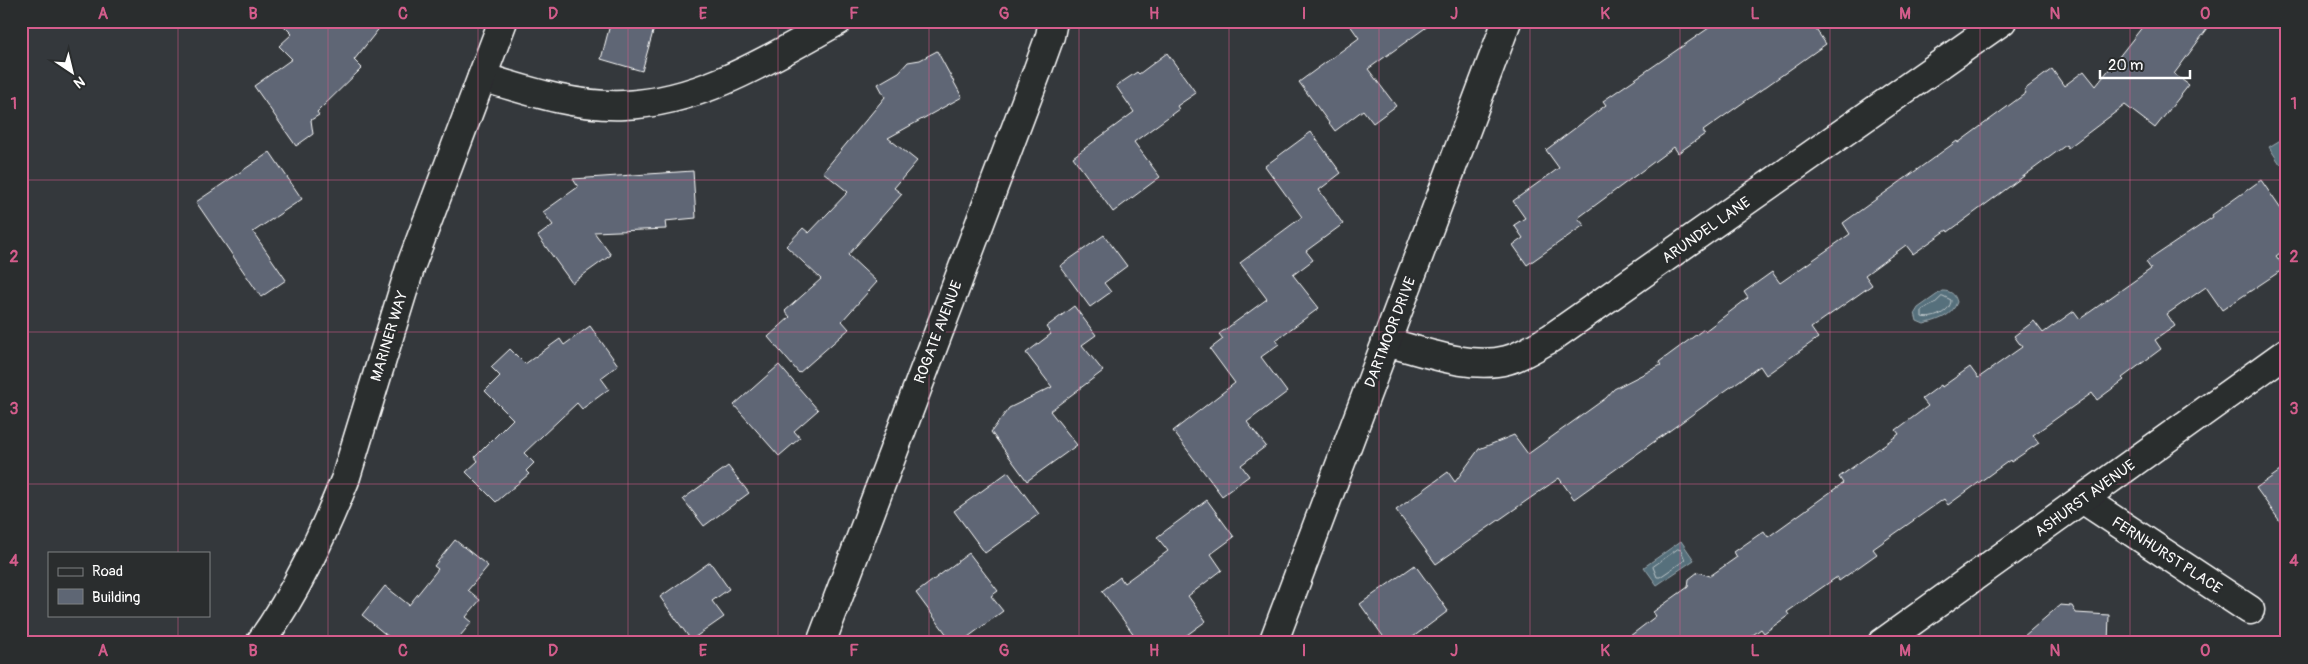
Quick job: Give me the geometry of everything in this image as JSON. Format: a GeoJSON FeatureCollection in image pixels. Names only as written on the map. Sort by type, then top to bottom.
{"type":"FeatureCollection","features":[{"type":"Feature","properties":{"kind":"street","name":"MARINER WAY"},"geometry":{"type":"LineString","coordinates":[[260,643],[287,602],[304,571],[342,487],[354,454],[406,280],[503,21]]}},
{"type":"Feature","properties":{"kind":"street"},"geometry":{"type":"LineString","coordinates":[[482,77],[549,97],[581,103],[622,106],[660,102],[718,84],[838,21]]}},
{"type":"Feature","properties":{"kind":"street","name":"ROGATE AVENUE"},"geometry":{"type":"LineString","coordinates":[[821,643],[1037,72],[1050,36],[1053,21]]}},
{"type":"Feature","properties":{"kind":"street","name":"DARTMOOR DRIVE"},"geometry":{"type":"LineString","coordinates":[[1272,643],[1507,21]]}},
{"type":"Feature","properties":{"kind":"street","name":"ARUNDEL LANE"},"geometry":{"type":"LineString","coordinates":[[1386,342],[1467,362],[1486,364],[1507,360],[1529,351],[1560,332],[2002,21]]}},
{"type":"Feature","properties":{"kind":"street","name":"ASHURST AVENUE"},"geometry":{"type":"LineString","coordinates":[[1882,643],[2084,500],[2287,352]]}},
{"type":"Feature","properties":{"kind":"street","name":"FERNHURST PLACE"},"geometry":{"type":"LineString","coordinates":[[2084,500],[2250,610]]}},
{"type":"Feature","properties":{"kind":"water"},"geometry":{"type":"Polygon","coordinates":[[[2287,136],[2287,160],[2280,164],[2269,147],[2287,136]]]}},
{"type":"Feature","properties":{"kind":"water"},"geometry":{"type":"Polygon","coordinates":[[[1942,291],[1950,292],[1955,297],[1957,302],[1952,311],[1944,317],[1924,324],[1917,321],[1915,313],[1918,308],[1942,291]]]}},
{"type":"Feature","properties":{"kind":"water"},"geometry":{"type":"Polygon","coordinates":[[[1681,541],[1694,560],[1657,585],[1644,567],[1681,541]]]}},
{"type":"Feature","properties":{"kind":"building"},"geometry":{"type":"Polygon","coordinates":[[[279,21],[385,21],[354,60],[362,68],[317,112],[319,115],[311,120],[313,134],[296,146],[254,86],[292,59],[279,46],[292,34],[279,21]]]}},
{"type":"Feature","properties":{"kind":"building"},"geometry":{"type":"Polygon","coordinates":[[[611,21],[656,21],[642,71],[601,59],[611,21]]]}},
{"type":"Feature","properties":{"kind":"building"},"geometry":{"type":"Polygon","coordinates":[[[1347,21],[1435,21],[1368,69],[1396,106],[1373,123],[1363,110],[1335,131],[1299,82],[1359,38],[1347,21]]]}},
{"type":"Feature","properties":{"kind":"building"},"geometry":{"type":"Polygon","coordinates":[[[1719,21],[1810,21],[1826,44],[1703,131],[1705,134],[1678,153],[1674,147],[1578,218],[1584,225],[1527,265],[1513,245],[1523,238],[1514,225],[1525,218],[1513,201],[1559,168],[1546,150],[1606,105],[1603,101],[1719,21]]]}},
{"type":"Feature","properties":{"kind":"building"},"geometry":{"type":"Polygon","coordinates":[[[2147,21],[2213,21],[2174,74],[2189,85],[2155,128],[2125,105],[2068,148],[2066,145],[1948,232],[1947,230],[1913,254],[1906,245],[1865,275],[1872,285],[1811,328],[1818,338],[1766,375],[1760,366],[1574,499],[1559,478],[1436,564],[1396,510],[1448,472],[1455,482],[1479,449],[1514,435],[1528,454],[1606,398],[1614,389],[1661,365],[1659,362],[1704,329],[1705,331],[1748,298],[1744,292],[1772,272],[1780,283],[1850,234],[1843,223],[2026,93],[2024,90],[2052,69],[2064,86],[2084,71],[2096,86],[2147,21]]]}},
{"type":"Feature","properties":{"kind":"building"},"geometry":{"type":"Polygon","coordinates":[[[937,51],[962,97],[888,138],[917,161],[894,188],[902,194],[848,255],[877,282],[842,321],[849,329],[799,373],[768,337],[790,317],[785,311],[821,279],[786,246],[803,228],[809,233],[848,192],[823,172],[885,97],[878,84],[899,72],[908,62],[920,60],[937,51]]]}},
{"type":"Feature","properties":{"kind":"building"},"geometry":{"type":"Polygon","coordinates":[[[1167,53],[1196,93],[1177,106],[1179,109],[1134,142],[1160,177],[1113,212],[1073,157],[1134,112],[1116,86],[1137,72],[1139,74],[1167,53]]]}},
{"type":"Feature","properties":{"kind":"building"},"geometry":{"type":"Polygon","coordinates":[[[1311,132],[1341,173],[1319,190],[1343,224],[1306,251],[1313,260],[1293,275],[1319,308],[1276,340],[1279,344],[1261,357],[1287,392],[1247,422],[1266,446],[1241,465],[1249,476],[1222,496],[1173,431],[1235,383],[1210,349],[1223,339],[1219,334],[1267,299],[1240,263],[1302,217],[1265,166],[1311,132]]]}},
{"type":"Feature","properties":{"kind":"building"},"geometry":{"type":"Polygon","coordinates":[[[270,152],[302,199],[253,232],[286,280],[261,297],[196,202],[270,152]]]}},
{"type":"Feature","properties":{"kind":"building"},"geometry":{"type":"Polygon","coordinates":[[[693,171],[696,218],[665,221],[666,229],[594,232],[611,255],[572,283],[538,236],[553,225],[543,212],[578,187],[573,179],[693,171]]]}},
{"type":"Feature","properties":{"kind":"building"},"geometry":{"type":"Polygon","coordinates":[[[2261,180],[2287,218],[2287,248],[2276,256],[2285,268],[2222,310],[2206,287],[2167,314],[2175,326],[2155,340],[2161,349],[2122,378],[2124,380],[2097,400],[2092,393],[2033,435],[2039,443],[2011,462],[2010,460],[1948,505],[1944,499],[1873,549],[1877,554],[1839,581],[1837,577],[1787,612],[1789,615],[1764,633],[1761,629],[1742,643],[1621,643],[1656,616],[1653,612],[1688,587],[1689,579],[1698,572],[1710,576],[1737,557],[1734,552],[1764,531],[1768,537],[1843,483],[1839,477],[1899,434],[1896,430],[1928,406],[1922,399],[1941,385],[1942,387],[1970,367],[1978,378],[2022,347],[2014,336],[2034,321],[2043,333],[2074,311],[2080,319],[2151,269],[2146,262],[2213,217],[2212,215],[2261,180]]]}},
{"type":"Feature","properties":{"kind":"building"},"geometry":{"type":"Polygon","coordinates":[[[1104,235],[1127,266],[1104,283],[1111,292],[1090,307],[1060,266],[1104,235]]]}},
{"type":"Feature","properties":{"kind":"building"},"geometry":{"type":"Polygon","coordinates":[[[1074,306],[1096,335],[1082,345],[1103,371],[1050,411],[1077,445],[1027,481],[991,432],[1009,408],[1052,387],[1026,353],[1051,334],[1046,327],[1074,306]]]}},
{"type":"Feature","properties":{"kind":"building"},"geometry":{"type":"Polygon","coordinates":[[[590,326],[618,365],[601,378],[609,389],[582,409],[577,403],[524,453],[534,463],[526,471],[529,474],[496,502],[466,472],[478,461],[475,457],[513,419],[485,391],[500,376],[491,367],[510,349],[525,364],[560,339],[564,345],[590,326]]]}},
{"type":"Feature","properties":{"kind":"building"},"geometry":{"type":"Polygon","coordinates":[[[779,365],[818,410],[794,431],[800,438],[779,456],[734,405],[779,365]]]}},
{"type":"Feature","properties":{"kind":"building"},"geometry":{"type":"Polygon","coordinates":[[[728,466],[749,493],[704,526],[683,499],[728,466]]]}},
{"type":"Feature","properties":{"kind":"building"},"geometry":{"type":"Polygon","coordinates":[[[2287,466],[2287,531],[2256,488],[2287,466]]]}},
{"type":"Feature","properties":{"kind":"building"},"geometry":{"type":"Polygon","coordinates":[[[1008,472],[1039,514],[985,553],[954,511],[1008,472]]]}},
{"type":"Feature","properties":{"kind":"building"},"geometry":{"type":"Polygon","coordinates":[[[1207,500],[1234,537],[1211,554],[1222,570],[1188,596],[1206,621],[1176,643],[1140,643],[1102,591],[1120,577],[1124,583],[1168,551],[1157,537],[1207,500]]]}},
{"type":"Feature","properties":{"kind":"building"},"geometry":{"type":"Polygon","coordinates":[[[455,540],[488,566],[468,590],[480,600],[466,617],[472,622],[454,643],[396,643],[362,615],[385,586],[409,605],[438,569],[434,566],[455,540]]]}},
{"type":"Feature","properties":{"kind":"building"},"geometry":{"type":"Polygon","coordinates":[[[969,553],[998,591],[991,596],[1003,611],[960,643],[953,643],[916,593],[969,553]]]}},
{"type":"Feature","properties":{"kind":"building"},"geometry":{"type":"Polygon","coordinates":[[[710,562],[729,589],[712,601],[724,617],[691,640],[660,597],[710,562]]]}},
{"type":"Feature","properties":{"kind":"building"},"geometry":{"type":"Polygon","coordinates":[[[1415,565],[1448,611],[1405,643],[1388,643],[1360,604],[1415,565]]]}},
{"type":"Feature","properties":{"kind":"building"},"geometry":{"type":"Polygon","coordinates":[[[2060,605],[2072,606],[2076,613],[2109,615],[2108,643],[2016,643],[2060,605]]]}}]}
